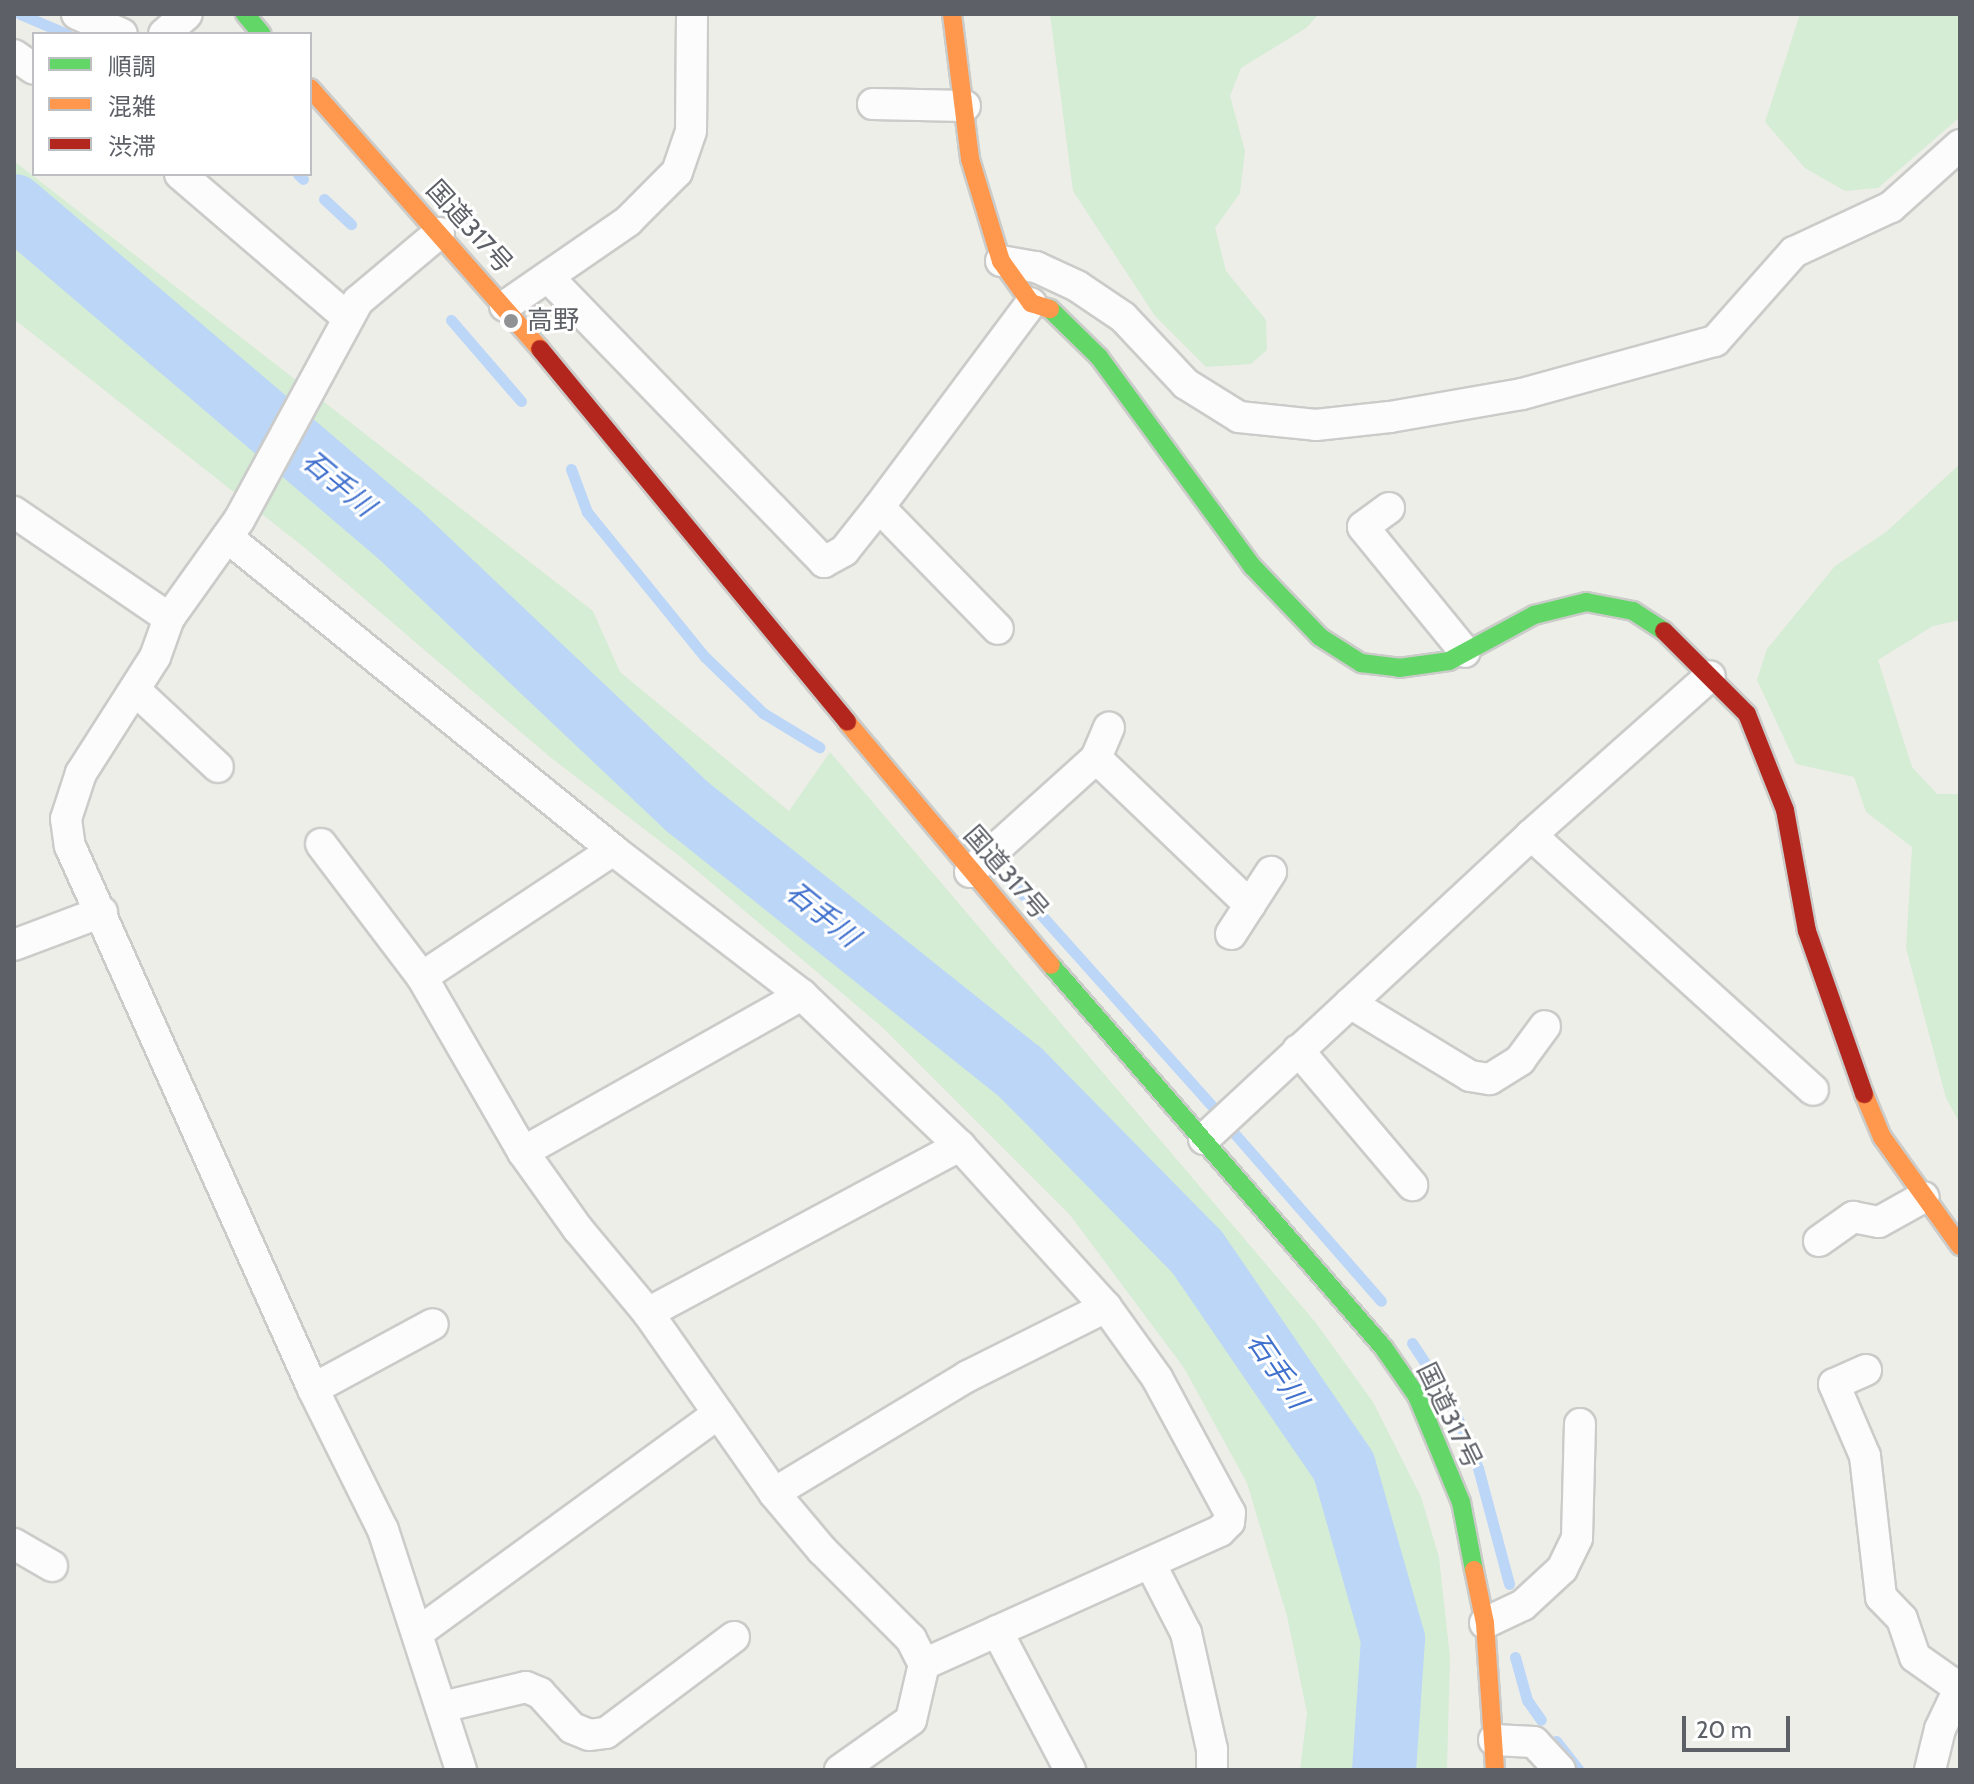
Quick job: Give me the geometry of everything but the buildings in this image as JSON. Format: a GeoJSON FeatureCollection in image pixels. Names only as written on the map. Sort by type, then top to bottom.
{"type":"FeatureCollection","features":[{"type":"Feature","properties":{"kind":"main road"},"geometry":{"type":"LineString","coordinates":[[245,14],[260,32]]}},
{"type":"Feature","properties":{"kind":"main road"},"geometry":{"type":"LineString","coordinates":[[952,14],[970,159],[1001,261],[1031,303],[1051,309],[1099,357],[1252,566],[1320,637],[1361,663],[1399,668],[1449,661],[1534,615],[1586,602],[1633,611],[1663,630],[1747,714],[1785,810],[1807,931],[1841,1041],[1882,1137],[1960,1246]]}},
{"type":"Feature","properties":{"kind":"main road","name":"国道317号"},"geometry":{"type":"LineString","coordinates":[[312,90],[505,306],[970,872],[1349,1304],[1417,1396],[1461,1502],[1485,1623],[1495,1770]]}},
{"type":"Feature","properties":{"kind":"street"},"geometry":{"type":"LineString","coordinates":[[77,14],[118,32]]}},
{"type":"Feature","properties":{"kind":"street"},"geometry":{"type":"LineString","coordinates":[[166,32],[187,14]]}},
{"type":"Feature","properties":{"kind":"street"},"geometry":{"type":"LineString","coordinates":[[505,306],[628,221],[677,172],[691,131],[692,14]]}},
{"type":"Feature","properties":{"kind":"street"},"geometry":{"type":"LineString","coordinates":[[14,55],[32,68]]}},
{"type":"Feature","properties":{"kind":"street"},"geometry":{"type":"LineString","coordinates":[[873,104],[965,106]]}},
{"type":"Feature","properties":{"kind":"street"},"geometry":{"type":"LineString","coordinates":[[1001,261],[1036,267],[1077,286],[1123,317],[1186,384],[1239,417],[1316,425],[1390,417],[1522,394],[1715,341],[1794,252],[1891,207],[1960,145]]}},
{"type":"Feature","properties":{"kind":"street"},"geometry":{"type":"LineString","coordinates":[[182,176],[348,318]]}},
{"type":"Feature","properties":{"kind":"street"},"geometry":{"type":"LineString","coordinates":[[439,233],[358,301],[233,529],[169,618],[155,657],[81,773],[66,819],[70,846],[313,1389],[383,1530],[420,1631],[461,1770]]}},
{"type":"Feature","properties":{"kind":"street"},"geometry":{"type":"LineString","coordinates":[[548,277],[824,562],[844,551],[1031,303]]}},
{"type":"Feature","properties":{"kind":"street"},"geometry":{"type":"LineString","coordinates":[[879,507],[998,629]]}},
{"type":"Feature","properties":{"kind":"street"},"geometry":{"type":"LineString","coordinates":[[1389,508],[1363,527],[1465,652]]}},
{"type":"Feature","properties":{"kind":"street"},"geometry":{"type":"LineString","coordinates":[[14,512],[169,618]]}},
{"type":"Feature","properties":{"kind":"street"},"geometry":{"type":"LineString","coordinates":[[233,529],[613,850],[802,995],[960,1146],[1106,1307],[1157,1378],[1230,1513],[1220,1531],[924,1664]]}},
{"type":"Feature","properties":{"kind":"street"},"geometry":{"type":"LineString","coordinates":[[1204,1139],[1531,835],[1710,676]]}},
{"type":"Feature","properties":{"kind":"street"},"geometry":{"type":"LineString","coordinates":[[135,690],[218,767]]}},
{"type":"Feature","properties":{"kind":"street"},"geometry":{"type":"LineString","coordinates":[[970,872],[1096,758],[1109,728]]}},
{"type":"Feature","properties":{"kind":"street"},"geometry":{"type":"LineString","coordinates":[[1096,758],[1250,905]]}},
{"type":"Feature","properties":{"kind":"street"},"geometry":{"type":"LineString","coordinates":[[1531,835],[1813,1090]]}},
{"type":"Feature","properties":{"kind":"street"},"geometry":{"type":"LineString","coordinates":[[321,844],[422,977],[523,1152],[578,1229],[648,1313],[774,1493],[822,1550],[911,1639],[924,1664],[911,1720],[840,1770]]}},
{"type":"Feature","properties":{"kind":"street"},"geometry":{"type":"LineString","coordinates":[[422,977],[613,850]]}},
{"type":"Feature","properties":{"kind":"street"},"geometry":{"type":"LineString","coordinates":[[1231,934],[1271,872]]}},
{"type":"Feature","properties":{"kind":"street"},"geometry":{"type":"LineString","coordinates":[[14,945],[102,912]]}},
{"type":"Feature","properties":{"kind":"street"},"geometry":{"type":"LineString","coordinates":[[523,1152],[802,995]]}},
{"type":"Feature","properties":{"kind":"street"},"geometry":{"type":"LineString","coordinates":[[1350,1003],[1470,1076],[1490,1079],[1520,1060],[1545,1026]]}},
{"type":"Feature","properties":{"kind":"street"},"geometry":{"type":"LineString","coordinates":[[1298,1050],[1412,1185]]}},
{"type":"Feature","properties":{"kind":"street"},"geometry":{"type":"LineString","coordinates":[[648,1313],[960,1146]]}},
{"type":"Feature","properties":{"kind":"street"},"geometry":{"type":"LineString","coordinates":[[1819,1241],[1853,1217],[1879,1222],[1924,1197]]}},
{"type":"Feature","properties":{"kind":"street"},"geometry":{"type":"LineString","coordinates":[[774,1493],[968,1376],[1106,1307]]}},
{"type":"Feature","properties":{"kind":"street"},"geometry":{"type":"LineString","coordinates":[[313,1389],[433,1324]]}},
{"type":"Feature","properties":{"kind":"street"},"geometry":{"type":"LineString","coordinates":[[1866,1370],[1834,1384],[1865,1456],[1881,1597],[1902,1619],[1915,1657],[1959,1688],[1930,1770]]}},
{"type":"Feature","properties":{"kind":"street"},"geometry":{"type":"LineString","coordinates":[[420,1631],[718,1414]]}},
{"type":"Feature","properties":{"kind":"street"},"geometry":{"type":"LineString","coordinates":[[1485,1623],[1523,1605],[1562,1569],[1577,1538],[1580,1424]]}},
{"type":"Feature","properties":{"kind":"street"},"geometry":{"type":"LineString","coordinates":[[14,1544],[52,1566]]}},
{"type":"Feature","properties":{"kind":"street"},"geometry":{"type":"LineString","coordinates":[[1150,1563],[1186,1633],[1212,1749],[1212,1770]]}},
{"type":"Feature","properties":{"kind":"street"},"geometry":{"type":"LineString","coordinates":[[997,1631],[1070,1770]]}},
{"type":"Feature","properties":{"kind":"street"},"geometry":{"type":"LineString","coordinates":[[442,1707],[526,1687],[540,1693],[572,1728],[589,1735],[606,1733],[734,1637]]}},
{"type":"Feature","properties":{"kind":"street"},"geometry":{"type":"LineString","coordinates":[[1494,1740],[1534,1742],[1560,1770]]}},
{"type":"Feature","properties":{"kind":"green space"},"geometry":{"type":"Polygon","coordinates":[[[1050,14],[1319,14],[1306,28],[1241,68],[1230,96],[1245,151],[1240,193],[1215,228],[1226,271],[1266,320],[1267,350],[1251,364],[1206,367],[1155,316],[1073,191],[1050,14]]]}},
{"type":"Feature","properties":{"kind":"green space"},"geometry":{"type":"Polygon","coordinates":[[[1800,14],[1960,14],[1960,117],[1878,188],[1845,191],[1805,168],[1765,122],[1800,14]]]}},
{"type":"Feature","properties":{"kind":"green space"},"geometry":{"type":"Polygon","coordinates":[[[14,161],[593,611],[620,672],[789,811],[830,752],[1316,1323],[1373,1402],[1421,1497],[1439,1557],[1450,1657],[1447,1770],[1300,1770],[1307,1713],[1287,1616],[1247,1483],[1184,1368],[1070,1215],[882,1027],[682,858],[550,757],[305,548],[14,319],[14,161]]]}},
{"type":"Feature","properties":{"kind":"green space"},"geometry":{"type":"Polygon","coordinates":[[[1960,464],[1960,620],[1933,626],[1878,660],[1912,767],[1937,794],[1960,794],[1960,1124],[1946,1098],[1906,948],[1912,847],[1866,812],[1854,777],[1796,764],[1757,680],[1767,649],[1835,566],[1886,532],[1960,464]]]}},
{"type":"Feature","properties":{"kind":"waterway"},"geometry":{"type":"LineString","coordinates":[[20,14],[62,32]]}},
{"type":"Feature","properties":{"kind":"waterway"},"geometry":{"type":"LineString","coordinates":[[300,176],[303,179]]}},
{"type":"Feature","properties":{"kind":"waterway"},"geometry":{"type":"LineString","coordinates":[[324,199],[351,224]]}},
{"type":"Feature","properties":{"kind":"waterway","name":"石手川"},"geometry":{"type":"LineString","coordinates":[[14,206],[400,535],[689,808],[1019,1071],[1197,1252],[1344,1467],[1393,1639],[1384,1770]]}},
{"type":"Feature","properties":{"kind":"waterway"},"geometry":{"type":"LineString","coordinates":[[451,320],[521,401]]}},
{"type":"Feature","properties":{"kind":"waterway"},"geometry":{"type":"LineString","coordinates":[[571,469],[587,512],[705,657],[763,713],[819,747]]}},
{"type":"Feature","properties":{"kind":"waterway"},"geometry":{"type":"LineString","coordinates":[[1010,880],[1214,1108]]}},
{"type":"Feature","properties":{"kind":"waterway"},"geometry":{"type":"LineString","coordinates":[[1234,1133],[1381,1301]]}},
{"type":"Feature","properties":{"kind":"waterway"},"geometry":{"type":"LineString","coordinates":[[1412,1343],[1451,1402],[1478,1468],[1509,1584]]}},
{"type":"Feature","properties":{"kind":"waterway"},"geometry":{"type":"LineString","coordinates":[[1515,1657],[1527,1700],[1541,1720]]}},
{"type":"Feature","properties":{"kind":"waterway"},"geometry":{"type":"LineString","coordinates":[[1556,1741],[1579,1770]]}},
{"type":"Feature","properties":{"kind":"traffic: fast"},"geometry":{"type":"LineString","coordinates":[[245,14],[260,32]]}},
{"type":"Feature","properties":{"kind":"traffic: fast"},"geometry":{"type":"LineString","coordinates":[[1050,309],[1099,357],[1252,566],[1320,637],[1361,663],[1399,668],[1449,661],[1534,615],[1586,602],[1633,611],[1664,631]]}},
{"type":"Feature","properties":{"kind":"traffic: fast"},"geometry":{"type":"LineString","coordinates":[[1051,965],[1383,1347],[1417,1396],[1461,1502],[1474,1570]]}},
{"type":"Feature","properties":{"kind":"traffic: slow"},"geometry":{"type":"LineString","coordinates":[[952,14],[970,159],[1001,261],[1031,303],[1050,309]]}},
{"type":"Feature","properties":{"kind":"traffic: slow"},"geometry":{"type":"LineString","coordinates":[[312,90],[540,349]]}},
{"type":"Feature","properties":{"kind":"traffic: slow"},"geometry":{"type":"LineString","coordinates":[[847,722],[1051,965]]}},
{"type":"Feature","properties":{"kind":"traffic: slow"},"geometry":{"type":"LineString","coordinates":[[1864,1094],[1882,1137],[1960,1246]]}},
{"type":"Feature","properties":{"kind":"traffic: slow"},"geometry":{"type":"LineString","coordinates":[[1474,1570],[1485,1623],[1495,1770]]}},
{"type":"Feature","properties":{"kind":"traffic: jam"},"geometry":{"type":"LineString","coordinates":[[540,349],[847,722]]}},
{"type":"Feature","properties":{"kind":"traffic: jam"},"geometry":{"type":"LineString","coordinates":[[1664,631],[1747,714],[1785,810],[1807,931],[1864,1094]]}},
{"type":"Feature","properties":{"kind":"place","name":"高野"},"geometry":{"type":"Point","coordinates":[511,321]}}]}
